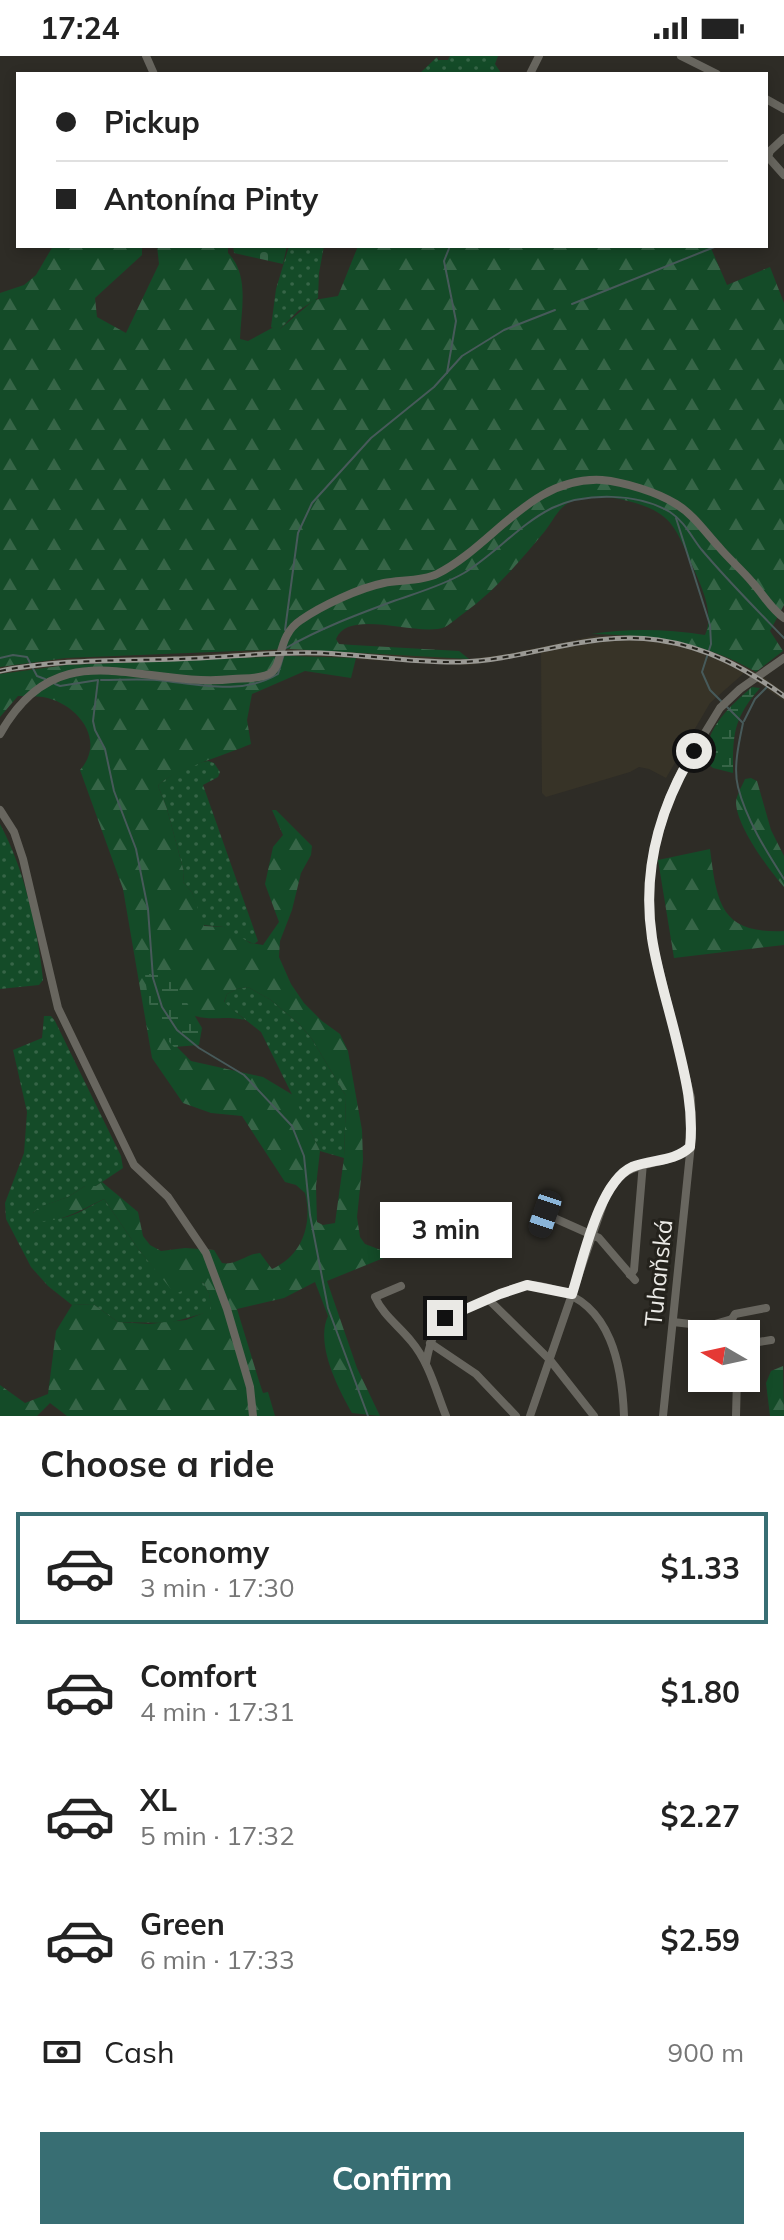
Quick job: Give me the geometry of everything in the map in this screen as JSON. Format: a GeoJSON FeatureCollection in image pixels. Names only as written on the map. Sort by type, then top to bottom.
{"type":"FeatureCollection","features":[{"type":"Feature","properties":{"kind":"street"},"geometry":{"type":"LineString","coordinates":[[681,56],[713,72]]}},
{"type":"Feature","properties":{"kind":"street"},"geometry":{"type":"LineString","coordinates":[[784,138],[768,157],[784,175]]}},
{"type":"Feature","properties":{"kind":"street"},"geometry":{"type":"LineString","coordinates":[[0,734],[12,715],[35,690],[60,674],[100,670],[174,679],[224,680],[268,675],[276,669],[289,629],[304,618],[378,584],[434,576],[487,538],[531,500],[554,490],[600,480],[676,503],[694,518],[784,618]]}},
{"type":"Feature","properties":{"kind":"street","name":"Tuhaňská"},"geometry":{"type":"LineString","coordinates":[[663,1416],[692,1134],[691,1098],[652,940],[649,911],[652,858],[658,830],[674,787],[720,708],[740,689],[784,658]]}},
{"type":"Feature","properties":{"kind":"street"},"geometry":{"type":"LineString","coordinates":[[0,810],[14,832],[23,859],[58,1008],[134,1165],[168,1197],[206,1253],[227,1309],[250,1387],[253,1416]]}},
{"type":"Feature","properties":{"kind":"street"},"geometry":{"type":"LineString","coordinates":[[530,1416],[592,1234],[613,1183],[624,1172],[643,1163],[674,1158],[690,1147]]}},
{"type":"Feature","properties":{"kind":"street"},"geometry":{"type":"LineString","coordinates":[[674,1158],[688,1169]]}},
{"type":"Feature","properties":{"kind":"street"},"geometry":{"type":"LineString","coordinates":[[545,1214],[592,1234],[633,1278],[643,1163]]}},
{"type":"Feature","properties":{"kind":"street"},"geometry":{"type":"LineString","coordinates":[[540,1231],[550,1201]]}},
{"type":"Feature","properties":{"kind":"street"},"geometry":{"type":"LineString","coordinates":[[426,1363],[434,1329],[445,1318],[527,1285],[572,1294],[597,1316],[611,1339],[618,1362],[624,1416]]}},
{"type":"Feature","properties":{"kind":"street"},"geometry":{"type":"LineString","coordinates":[[401,1286],[375,1297],[378,1305],[412,1342],[426,1363],[446,1416]]}},
{"type":"Feature","properties":{"kind":"street"},"geometry":{"type":"LineString","coordinates":[[488,1299],[550,1360],[594,1416]]}},
{"type":"Feature","properties":{"kind":"street"},"geometry":{"type":"LineString","coordinates":[[732,1319],[735,1314],[766,1308]]}},
{"type":"Feature","properties":{"kind":"street"},"geometry":{"type":"LineString","coordinates":[[673,1322],[688,1326]]}},
{"type":"Feature","properties":{"kind":"street"},"geometry":{"type":"LineString","coordinates":[[760,1342],[771,1340]]}},
{"type":"Feature","properties":{"kind":"street"},"geometry":{"type":"LineString","coordinates":[[430,1343],[476,1374],[516,1416]]}},
{"type":"Feature","properties":{"kind":"street"},"geometry":{"type":"LineString","coordinates":[[736,1416],[737,1392]]}},
{"type":"Feature","properties":{"kind":"shaded area"},"geometry":{"type":"Polygon","coordinates":[[[635,635],[674,640],[724,655],[784,692],[784,701],[744,673],[710,703],[666,778],[639,767],[546,797],[542,793],[541,653],[470,665],[290,656],[94,663],[0,674],[0,667],[66,658],[178,656],[271,649],[469,659],[594,636],[635,635]]]}},
{"type":"Feature","properties":{"kind":"green space"},"geometry":{"type":"Polygon","coordinates":[[[450,56],[498,56],[495,64],[500,72],[421,72],[437,57],[438,60],[448,60],[450,56]]]}},
{"type":"Feature","properties":{"kind":"green space"},"geometry":{"type":"Polygon","coordinates":[[[52,248],[142,248],[142,255],[95,298],[97,317],[126,333],[159,264],[157,248],[228,248],[242,282],[240,339],[248,341],[272,328],[280,329],[314,300],[338,296],[357,248],[711,248],[727,285],[770,267],[784,303],[784,605],[770,631],[783,651],[756,672],[716,653],[676,642],[591,634],[648,630],[705,635],[708,627],[706,600],[681,540],[670,522],[642,505],[598,497],[582,498],[564,506],[497,585],[445,627],[419,629],[355,625],[343,630],[336,639],[339,644],[459,651],[469,659],[290,649],[66,658],[0,667],[0,293],[24,285],[36,275],[52,248]]]}},
{"type":"Feature","properties":{"kind":"green space"},"geometry":{"type":"Polygon","coordinates":[[[233,248],[287,248],[283,264],[234,253],[233,248]]]}},
{"type":"Feature","properties":{"kind":"green space"},"geometry":{"type":"Polygon","coordinates":[[[288,248],[324,248],[318,298],[298,311],[280,329],[271,327],[276,289],[288,248]]]}},
{"type":"Feature","properties":{"kind":"green space"},"geometry":{"type":"Polygon","coordinates":[[[290,656],[356,658],[351,678],[305,671],[252,694],[247,720],[251,744],[186,769],[158,786],[184,872],[183,882],[192,892],[204,926],[224,927],[250,943],[263,945],[279,922],[265,884],[273,847],[283,835],[272,810],[276,810],[312,846],[280,941],[279,957],[304,1003],[340,1034],[348,1051],[362,1130],[363,1160],[357,1217],[360,1237],[365,1244],[386,1252],[386,1257],[327,1281],[357,1368],[380,1416],[352,1413],[341,1391],[326,1352],[324,1339],[328,1316],[315,1282],[284,1298],[237,1309],[263,1393],[268,1392],[275,1416],[67,1416],[50,1403],[37,1416],[0,1416],[0,1385],[25,1403],[48,1394],[56,1331],[72,1305],[93,1304],[118,1322],[149,1324],[186,1320],[211,1310],[209,1293],[203,1282],[175,1294],[139,1250],[104,1199],[52,1220],[34,1220],[33,1213],[39,1207],[68,1197],[85,1186],[96,1186],[102,1182],[138,1212],[143,1236],[150,1245],[161,1251],[185,1248],[214,1250],[222,1263],[260,1253],[272,1269],[298,1247],[307,1216],[305,1193],[296,1185],[285,1182],[242,1116],[211,1113],[183,1103],[152,1058],[123,889],[80,770],[88,758],[90,747],[84,724],[67,707],[40,697],[18,696],[0,717],[0,674],[67,665],[290,656]],[[248,987],[227,994],[224,1002],[245,1020],[209,1018],[184,1012],[177,1047],[191,1061],[263,1077],[293,1095],[320,1151],[316,1186],[317,1222],[323,1225],[335,1223],[344,1158],[346,1096],[312,1039],[271,1000],[248,987]]]}},
{"type":"Feature","properties":{"kind":"green space"},"geometry":{"type":"Polygon","coordinates":[[[752,687],[760,688],[744,709],[736,728],[733,773],[713,768],[706,762],[709,739],[727,711],[752,687]]]}},
{"type":"Feature","properties":{"kind":"green space"},"geometry":{"type":"Polygon","coordinates":[[[208,761],[214,763],[220,772],[218,777],[203,785],[258,941],[254,944],[233,935],[224,927],[202,925],[192,892],[183,882],[184,872],[158,786],[181,770],[208,761]]]}},
{"type":"Feature","properties":{"kind":"green space"},"geometry":{"type":"Polygon","coordinates":[[[745,779],[757,781],[771,830],[784,856],[784,887],[755,848],[738,813],[738,794],[745,779]]]}},
{"type":"Feature","properties":{"kind":"green space"},"geometry":{"type":"Polygon","coordinates":[[[0,824],[16,860],[34,920],[43,980],[39,985],[0,989],[0,824]]]}},
{"type":"Feature","properties":{"kind":"green space"},"geometry":{"type":"Polygon","coordinates":[[[710,849],[716,885],[726,912],[747,927],[784,931],[784,945],[674,958],[658,860],[710,849]]]}},
{"type":"Feature","properties":{"kind":"green space"},"geometry":{"type":"Polygon","coordinates":[[[145,974],[170,974],[202,1028],[199,1045],[174,1047],[166,1039],[152,1014],[145,974]]]}},
{"type":"Feature","properties":{"kind":"green space"},"geometry":{"type":"Polygon","coordinates":[[[248,987],[271,1000],[299,1024],[312,1039],[346,1096],[344,1158],[320,1151],[261,1032],[224,1003],[227,994],[248,987]]]}},
{"type":"Feature","properties":{"kind":"green space"},"geometry":{"type":"Polygon","coordinates":[[[44,1016],[51,1016],[55,1021],[121,1156],[123,1168],[96,1186],[85,1186],[33,1213],[62,1218],[104,1199],[139,1250],[172,1289],[203,1282],[209,1293],[212,1311],[169,1323],[118,1322],[93,1304],[72,1305],[31,1267],[6,1219],[5,1203],[24,1153],[27,1112],[13,1050],[42,1038],[44,1016]]]}},
{"type":"Feature","properties":{"kind":"green space"},"geometry":{"type":"Polygon","coordinates":[[[783,1366],[784,1416],[770,1416],[766,1383],[771,1371],[783,1366]]]}},
{"type":"Feature","properties":{"kind":"waterway"},"geometry":{"type":"LineString","coordinates":[[447,373],[456,321],[444,261],[449,248]]}},
{"type":"Feature","properties":{"kind":"waterway"},"geometry":{"type":"LineString","coordinates":[[572,304],[712,248]]}},
{"type":"Feature","properties":{"kind":"waterway"},"geometry":{"type":"LineString","coordinates":[[285,630],[298,533],[312,503],[371,438],[434,387],[462,356],[504,330],[555,310]]}},
{"type":"Feature","properties":{"kind":"waterway"},"geometry":{"type":"LineString","coordinates":[[286,648],[338,623],[456,578],[552,508],[596,497],[643,501],[670,512],[721,572],[784,638]]}},
{"type":"Feature","properties":{"kind":"waterway"},"geometry":{"type":"LineString","coordinates":[[676,518],[710,625],[711,644],[702,672],[710,690],[722,702]]}},
{"type":"Feature","properties":{"kind":"waterway"},"geometry":{"type":"LineString","coordinates":[[101,680],[157,680],[219,687],[249,685],[278,674],[284,654]]}},
{"type":"Feature","properties":{"kind":"waterway"},"geometry":{"type":"LineString","coordinates":[[0,658],[13,655],[27,657],[37,676],[45,679]]}},
{"type":"Feature","properties":{"kind":"waterway"},"geometry":{"type":"LineString","coordinates":[[55,684],[60,686],[98,680],[93,721],[105,749],[114,791],[136,849],[148,909],[153,978],[162,1007],[177,1030],[199,1048],[244,1075],[292,1126],[304,1156],[310,1215],[328,1308],[368,1416]]}},
{"type":"Feature","properties":{"kind":"waterway"},"geometry":{"type":"LineString","coordinates":[[744,721],[755,699],[768,686]]}},
{"type":"Feature","properties":{"kind":"waterway"},"geometry":{"type":"LineString","coordinates":[[726,706],[743,723],[736,772],[746,811],[784,879]]}},
{"type":"Feature","properties":{"kind":"railway"},"geometry":{"type":"LineString","coordinates":[[0,671],[66,662],[284,653],[460,662],[583,642],[633,638],[676,643],[709,653],[755,676],[784,696]]}},
{"type":"Feature","properties":{"kind":"route"},"geometry":{"type":"LineString","coordinates":[[445,1318],[527,1285],[572,1294],[608,1190],[618,1176],[643,1163],[674,1158],[690,1147],[691,1098],[652,940],[649,887],[658,830],[681,772],[694,751]]}}]}
